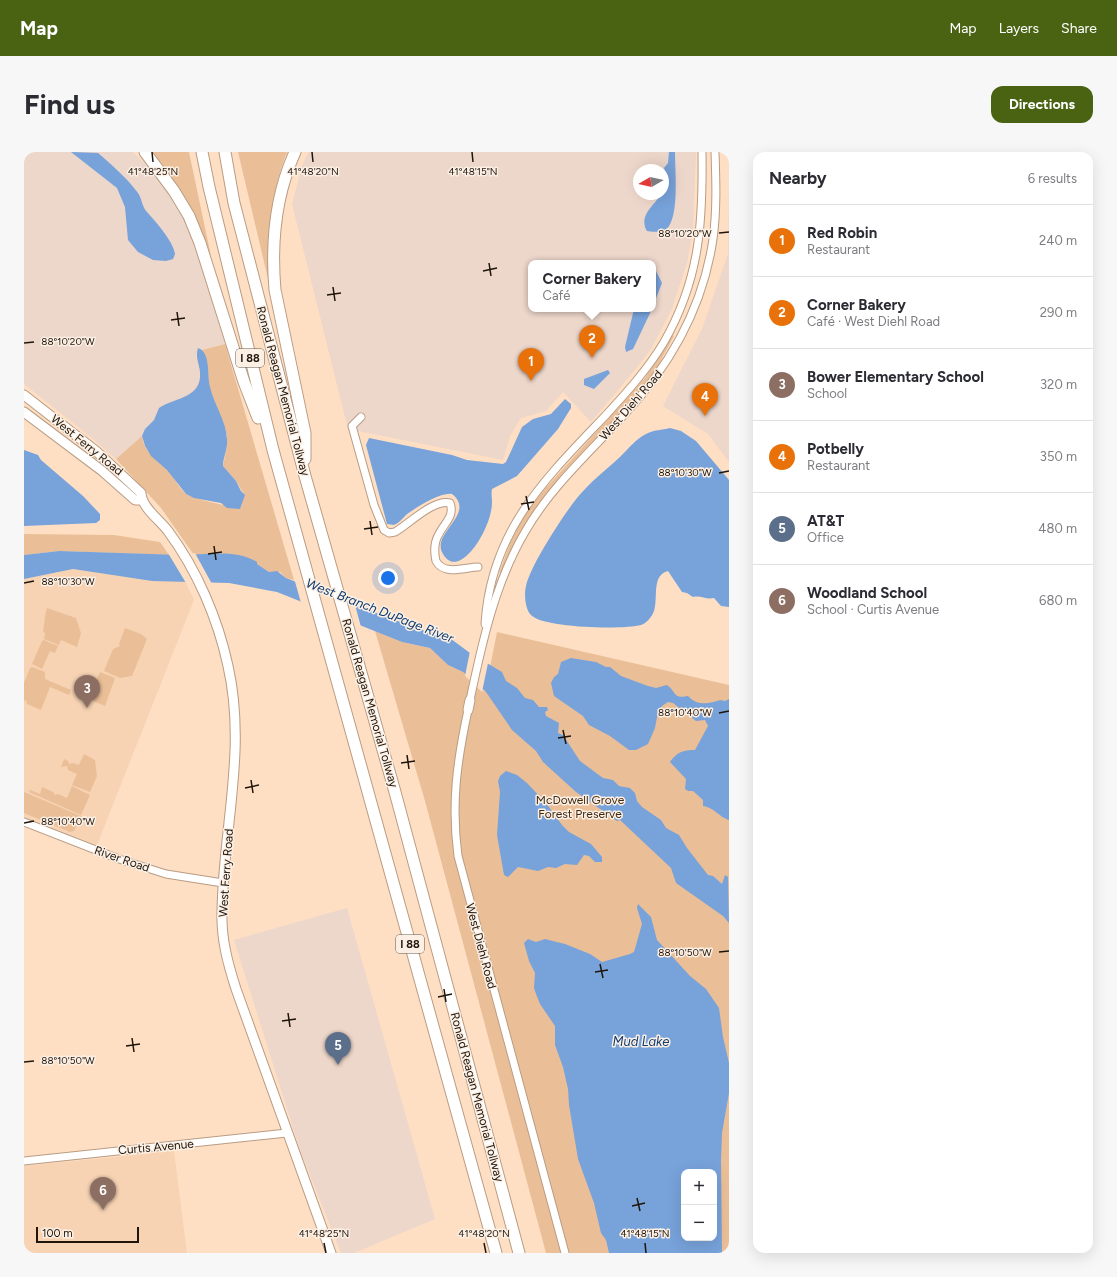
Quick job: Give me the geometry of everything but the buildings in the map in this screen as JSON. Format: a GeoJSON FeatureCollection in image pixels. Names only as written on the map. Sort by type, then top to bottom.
{"type":"FeatureCollection","features":[{"type":"Feature","properties":{"kind":"highway"},"geometry":{"type":"LineString","coordinates":[[145,152],[174,191],[189,216],[200,243],[244,382],[272,450]]}},
{"type":"Feature","properties":{"kind":"highway","name":"Ronald Reagan Memorial Tollway"},"geometry":{"type":"LineString","coordinates":[[202,152],[210,194],[272,450],[325,635],[365,785],[496,1253]]}},
{"type":"Feature","properties":{"kind":"highway","name":"Ronald Reagan Memorial Tollway"},"geometry":{"type":"LineString","coordinates":[[225,152],[234,204],[306,476],[354,646],[519,1253]]}},
{"type":"Feature","properties":{"kind":"highway"},"geometry":{"type":"LineString","coordinates":[[294,152],[284,181],[272,248],[274,290],[305,433],[306,476]]}},
{"type":"Feature","properties":{"kind":"main road","name":"West Ferry Road"},"geometry":{"type":"LineString","coordinates":[[24,395],[124,476],[141,493],[142,500],[168,531],[184,555],[211,609],[228,665],[236,721],[235,777],[222,913],[223,933],[230,972],[331,1253]]}},
{"type":"Feature","properties":{"kind":"main road","name":"West Ferry Road"},"geometry":{"type":"LineString","coordinates":[[24,412],[101,470],[135,500],[142,500]]}},
{"type":"Feature","properties":{"kind":"main road","name":"West Diehl Road"},"geometry":{"type":"LineString","coordinates":[[468,710],[470,700]]}},
{"type":"Feature","properties":{"kind":"street","name":"West Diehl Road"},"geometry":{"type":"LineString","coordinates":[[470,700],[484,634],[486,602],[498,560],[513,525],[545,480],[643,374],[664,341],[678,313],[692,272],[700,236],[702,152]]}},
{"type":"Feature","properties":{"kind":"street","name":"West Diehl Road"},"geometry":{"type":"LineString","coordinates":[[484,634],[510,561],[537,513],[555,489],[651,385],[672,355],[684,333],[700,294],[713,238],[716,182],[715,152]]}},
{"type":"Feature","properties":{"kind":"street"},"geometry":{"type":"LineString","coordinates":[[361,417],[352,426],[374,505],[384,530],[389,533],[395,532],[432,507],[445,502],[450,503],[452,508],[451,516],[436,541],[436,562],[442,568],[453,570],[478,567]]}},
{"type":"Feature","properties":{"kind":"street","name":"West Diehl Road"},"geometry":{"type":"LineString","coordinates":[[468,710],[457,764],[454,790],[454,817],[458,856],[566,1253]]}},
{"type":"Feature","properties":{"kind":"street","name":"River Road"},"geometry":{"type":"LineString","coordinates":[[24,822],[166,874],[224,883]]}},
{"type":"Feature","properties":{"kind":"street","name":"Curtis Avenue"},"geometry":{"type":"LineString","coordinates":[[24,1161],[287,1134]]}},
{"type":"Feature","properties":{"kind":"shaded area"},"geometry":{"type":"Polygon","coordinates":[[[24,152],[133,152],[148,167],[169,195],[184,220],[201,263],[225,344],[202,350],[199,348],[196,355],[200,372],[199,382],[193,393],[159,408],[154,420],[145,429],[142,436],[116,459],[24,384],[24,152]]]}},
{"type":"Feature","properties":{"kind":"shaded area"},"geometry":{"type":"Polygon","coordinates":[[[309,152],[696,152],[693,231],[687,263],[672,309],[651,349],[591,422],[563,392],[546,411],[521,418],[510,436],[503,460],[348,429],[292,204],[303,163],[309,152]]]}},
{"type":"Feature","properties":{"kind":"shaded area"},"geometry":{"type":"Polygon","coordinates":[[[729,177],[729,462],[708,434],[663,406],[702,329],[728,254],[729,177]]]}},
{"type":"Feature","properties":{"kind":"shaded area"},"geometry":{"type":"Polygon","coordinates":[[[73,569],[152,581],[185,581],[194,600],[97,845],[24,817],[24,579],[73,569]]]}},
{"type":"Feature","properties":{"kind":"shaded area"},"geometry":{"type":"Polygon","coordinates":[[[347,908],[435,1219],[354,1253],[341,1253],[300,1150],[234,940],[347,908]]]}},
{"type":"Feature","properties":{"kind":"shaded area"},"geometry":{"type":"Polygon","coordinates":[[[174,1151],[187,1253],[24,1253],[24,1166],[174,1151]]]}},
{"type":"Feature","properties":{"kind":"green space"},"geometry":{"type":"Polygon","coordinates":[[[153,152],[189,152],[211,256],[178,186],[153,152]]]}},
{"type":"Feature","properties":{"kind":"green space"},"geometry":{"type":"Polygon","coordinates":[[[238,152],[287,152],[281,168],[270,217],[268,250],[269,283],[238,152]]]}},
{"type":"Feature","properties":{"kind":"green space"},"geometry":{"type":"Polygon","coordinates":[[[672,335],[674,336],[649,382],[540,502],[525,525],[502,572],[499,573],[515,530],[534,501],[645,378],[672,335]]]}},
{"type":"Feature","properties":{"kind":"green space"},"geometry":{"type":"Polygon","coordinates":[[[225,344],[294,580],[286,578],[280,572],[269,572],[257,564],[194,555],[161,508],[116,459],[142,436],[146,448],[152,456],[169,472],[186,494],[214,503],[241,507],[244,494],[236,481],[223,466],[227,446],[227,435],[209,387],[208,369],[202,350],[225,344]]]}},
{"type":"Feature","properties":{"kind":"green space"},"geometry":{"type":"Polygon","coordinates":[[[24,534],[114,535],[160,542],[169,555],[59,551],[24,555],[24,534]]]}},
{"type":"Feature","properties":{"kind":"green space"},"geometry":{"type":"Polygon","coordinates":[[[47,608],[76,618],[81,633],[77,647],[61,640],[59,645],[44,639],[45,633],[43,631],[47,608]]]}},
{"type":"Feature","properties":{"kind":"green space"},"geometry":{"type":"Polygon","coordinates":[[[125,628],[141,634],[147,639],[132,676],[120,678],[104,671],[113,649],[120,646],[119,644],[125,628]]]}},
{"type":"Feature","properties":{"kind":"green space","name":"McDowell Grove Forest Preserve"},"geometry":{"type":"Polygon","coordinates":[[[375,631],[402,642],[430,648],[448,665],[463,672],[485,692],[497,632],[729,685],[729,1253],[546,1253],[425,801],[375,631]]]}},
{"type":"Feature","properties":{"kind":"green space"},"geometry":{"type":"Polygon","coordinates":[[[44,640],[58,646],[55,653],[50,651],[42,669],[32,664],[42,641],[44,640]]]}},
{"type":"Feature","properties":{"kind":"green space"},"geometry":{"type":"Polygon","coordinates":[[[32,667],[45,672],[45,679],[71,690],[69,695],[50,687],[41,710],[27,704],[26,700],[24,701],[24,683],[30,668],[32,667]]]}},
{"type":"Feature","properties":{"kind":"green space"},"geometry":{"type":"Polygon","coordinates":[[[100,672],[115,678],[105,706],[77,694],[81,685],[92,690],[100,672]]]}},
{"type":"Feature","properties":{"kind":"green space"},"geometry":{"type":"Polygon","coordinates":[[[84,754],[95,760],[97,776],[90,792],[72,785],[77,774],[68,770],[67,766],[61,767],[64,759],[68,761],[69,764],[73,763],[79,765],[84,754]]]}},
{"type":"Feature","properties":{"kind":"green space"},"geometry":{"type":"Polygon","coordinates":[[[72,786],[90,795],[81,815],[29,792],[30,790],[40,794],[42,787],[53,792],[55,795],[58,794],[67,798],[72,786]]]}},
{"type":"Feature","properties":{"kind":"green space"},"geometry":{"type":"Polygon","coordinates":[[[24,792],[81,816],[74,831],[70,832],[24,813],[24,792]]]}},
{"type":"Feature","properties":{"kind":"water"},"geometry":{"type":"Polygon","coordinates":[[[71,152],[98,153],[134,187],[145,210],[164,232],[171,243],[175,254],[173,259],[166,261],[153,260],[138,252],[128,240],[125,207],[117,188],[71,152]]]}},
{"type":"Feature","properties":{"kind":"water"},"geometry":{"type":"Polygon","coordinates":[[[669,152],[675,152],[676,190],[672,219],[669,226],[665,230],[659,232],[647,231],[645,222],[646,215],[650,208],[657,200],[669,200],[669,152]]]}},
{"type":"Feature","properties":{"kind":"water"},"geometry":{"type":"Polygon","coordinates":[[[656,271],[662,283],[656,298],[656,271]]]}},
{"type":"Feature","properties":{"kind":"water"},"geometry":{"type":"Polygon","coordinates":[[[633,312],[651,312],[633,349],[626,352],[625,347],[633,312]]]}},
{"type":"Feature","properties":{"kind":"water"},"geometry":{"type":"Polygon","coordinates":[[[198,348],[202,350],[207,359],[210,387],[226,432],[227,446],[223,466],[236,481],[241,491],[245,495],[240,509],[227,508],[221,503],[194,498],[186,494],[167,470],[151,456],[145,446],[142,436],[145,429],[154,420],[159,408],[187,396],[197,387],[200,381],[197,357],[198,348]]]}},
{"type":"Feature","properties":{"kind":"water"},"geometry":{"type":"Polygon","coordinates":[[[608,370],[610,373],[594,389],[584,385],[584,379],[608,370]]]}},
{"type":"Feature","properties":{"kind":"water"},"geometry":{"type":"Polygon","coordinates":[[[565,399],[571,404],[571,408],[558,429],[517,476],[492,489],[492,507],[486,528],[481,538],[467,556],[452,562],[443,554],[441,546],[442,539],[457,516],[459,509],[458,501],[452,494],[441,495],[428,501],[410,512],[394,525],[387,524],[366,445],[369,438],[452,455],[467,460],[503,464],[506,462],[522,427],[533,419],[551,414],[565,399]]]}},
{"type":"Feature","properties":{"kind":"water"},"geometry":{"type":"Polygon","coordinates":[[[670,428],[681,431],[696,441],[729,480],[729,607],[721,606],[714,598],[693,597],[682,592],[668,571],[662,574],[658,579],[653,613],[645,623],[641,625],[632,627],[584,627],[551,623],[531,615],[527,609],[525,597],[529,577],[548,540],[571,506],[598,476],[639,438],[652,432],[670,428]]]}},
{"type":"Feature","properties":{"kind":"water"},"geometry":{"type":"Polygon","coordinates":[[[24,450],[38,455],[41,460],[83,496],[100,514],[100,520],[96,523],[24,526],[24,450]]]}},
{"type":"Feature","properties":{"kind":"water"},"geometry":{"type":"Polygon","coordinates":[[[59,551],[181,555],[240,555],[257,562],[257,564],[269,572],[277,571],[286,578],[421,629],[434,637],[434,635],[438,635],[443,638],[447,636],[470,653],[502,672],[506,681],[517,688],[525,698],[533,700],[539,707],[547,707],[548,710],[545,712],[546,716],[559,723],[558,733],[563,735],[580,761],[603,778],[613,780],[619,786],[630,788],[635,793],[637,801],[642,807],[661,820],[666,828],[679,835],[708,875],[713,876],[722,884],[725,875],[728,877],[729,923],[723,916],[676,883],[671,868],[620,820],[617,821],[576,792],[543,762],[536,751],[512,730],[486,692],[463,672],[448,665],[430,648],[402,642],[277,592],[229,583],[152,581],[73,569],[24,579],[24,555],[59,551]]]}},
{"type":"Feature","properties":{"kind":"water"},"geometry":{"type":"Polygon","coordinates":[[[571,658],[596,662],[606,667],[610,667],[621,676],[648,686],[656,688],[667,685],[677,696],[688,696],[699,703],[720,700],[725,701],[729,699],[729,820],[708,807],[703,806],[703,800],[693,791],[688,791],[685,789],[686,779],[670,762],[681,752],[695,750],[708,726],[705,720],[696,721],[673,703],[668,702],[662,706],[658,712],[655,728],[648,744],[636,750],[629,750],[610,736],[589,725],[583,716],[554,696],[551,683],[554,677],[558,674],[561,662],[571,658]]]}},
{"type":"Feature","properties":{"kind":"water"},"geometry":{"type":"Polygon","coordinates":[[[506,771],[517,775],[527,783],[546,803],[569,832],[591,844],[602,857],[602,862],[595,862],[589,856],[584,855],[577,865],[565,864],[556,868],[548,867],[538,871],[518,867],[508,877],[504,875],[497,835],[500,792],[498,781],[500,776],[506,771]]]}},
{"type":"Feature","properties":{"kind":"water","name":"Mud Lake"},"geometry":{"type":"Polygon","coordinates":[[[638,904],[651,917],[657,940],[690,976],[706,989],[719,1008],[723,1037],[729,1063],[729,1093],[722,1133],[722,1253],[609,1253],[606,1240],[601,1233],[594,1203],[578,1159],[569,1105],[568,1089],[563,1067],[555,1045],[555,1026],[540,1004],[534,988],[535,973],[529,961],[524,943],[528,939],[536,942],[545,939],[565,944],[590,954],[602,962],[634,952],[642,924],[637,908],[638,904]]]}},
{"type":"Feature","properties":{"kind":"pier"},"geometry":{"type":"Polygon","coordinates":[[[168,553],[195,553],[212,584],[186,583],[168,553]]]}},
{"type":"Feature","properties":{"kind":"pier"},"geometry":{"type":"Polygon","coordinates":[[[294,578],[354,601],[361,627],[301,603],[294,578]]]}},
{"type":"Feature","properties":{"kind":"pier"},"geometry":{"type":"Polygon","coordinates":[[[470,651],[488,663],[482,692],[465,676],[470,651]]]}},
{"type":"Feature","properties":{"kind":"place","name":"Corner Bakery"},"geometry":{"type":"Point","coordinates":[592,358]}},
{"type":"Feature","properties":{"kind":"place","name":"Red Robin"},"geometry":{"type":"Point","coordinates":[531,381]}},
{"type":"Feature","properties":{"kind":"place","name":"Potbelly"},"geometry":{"type":"Point","coordinates":[705,416]}},
{"type":"Feature","properties":{"kind":"place","name":"Bower Elementary School"},"geometry":{"type":"Point","coordinates":[87,708]}},
{"type":"Feature","properties":{"kind":"place","name":"AT&T"},"geometry":{"type":"Point","coordinates":[338,1065]}},
{"type":"Feature","properties":{"kind":"place","name":"Woodland School"},"geometry":{"type":"Point","coordinates":[103,1210]}},
{"type":"Feature","properties":{"kind":"water label","name":"West Branch DuPage River"},"geometry":{"type":"Point","coordinates":[380,610]}}]}
